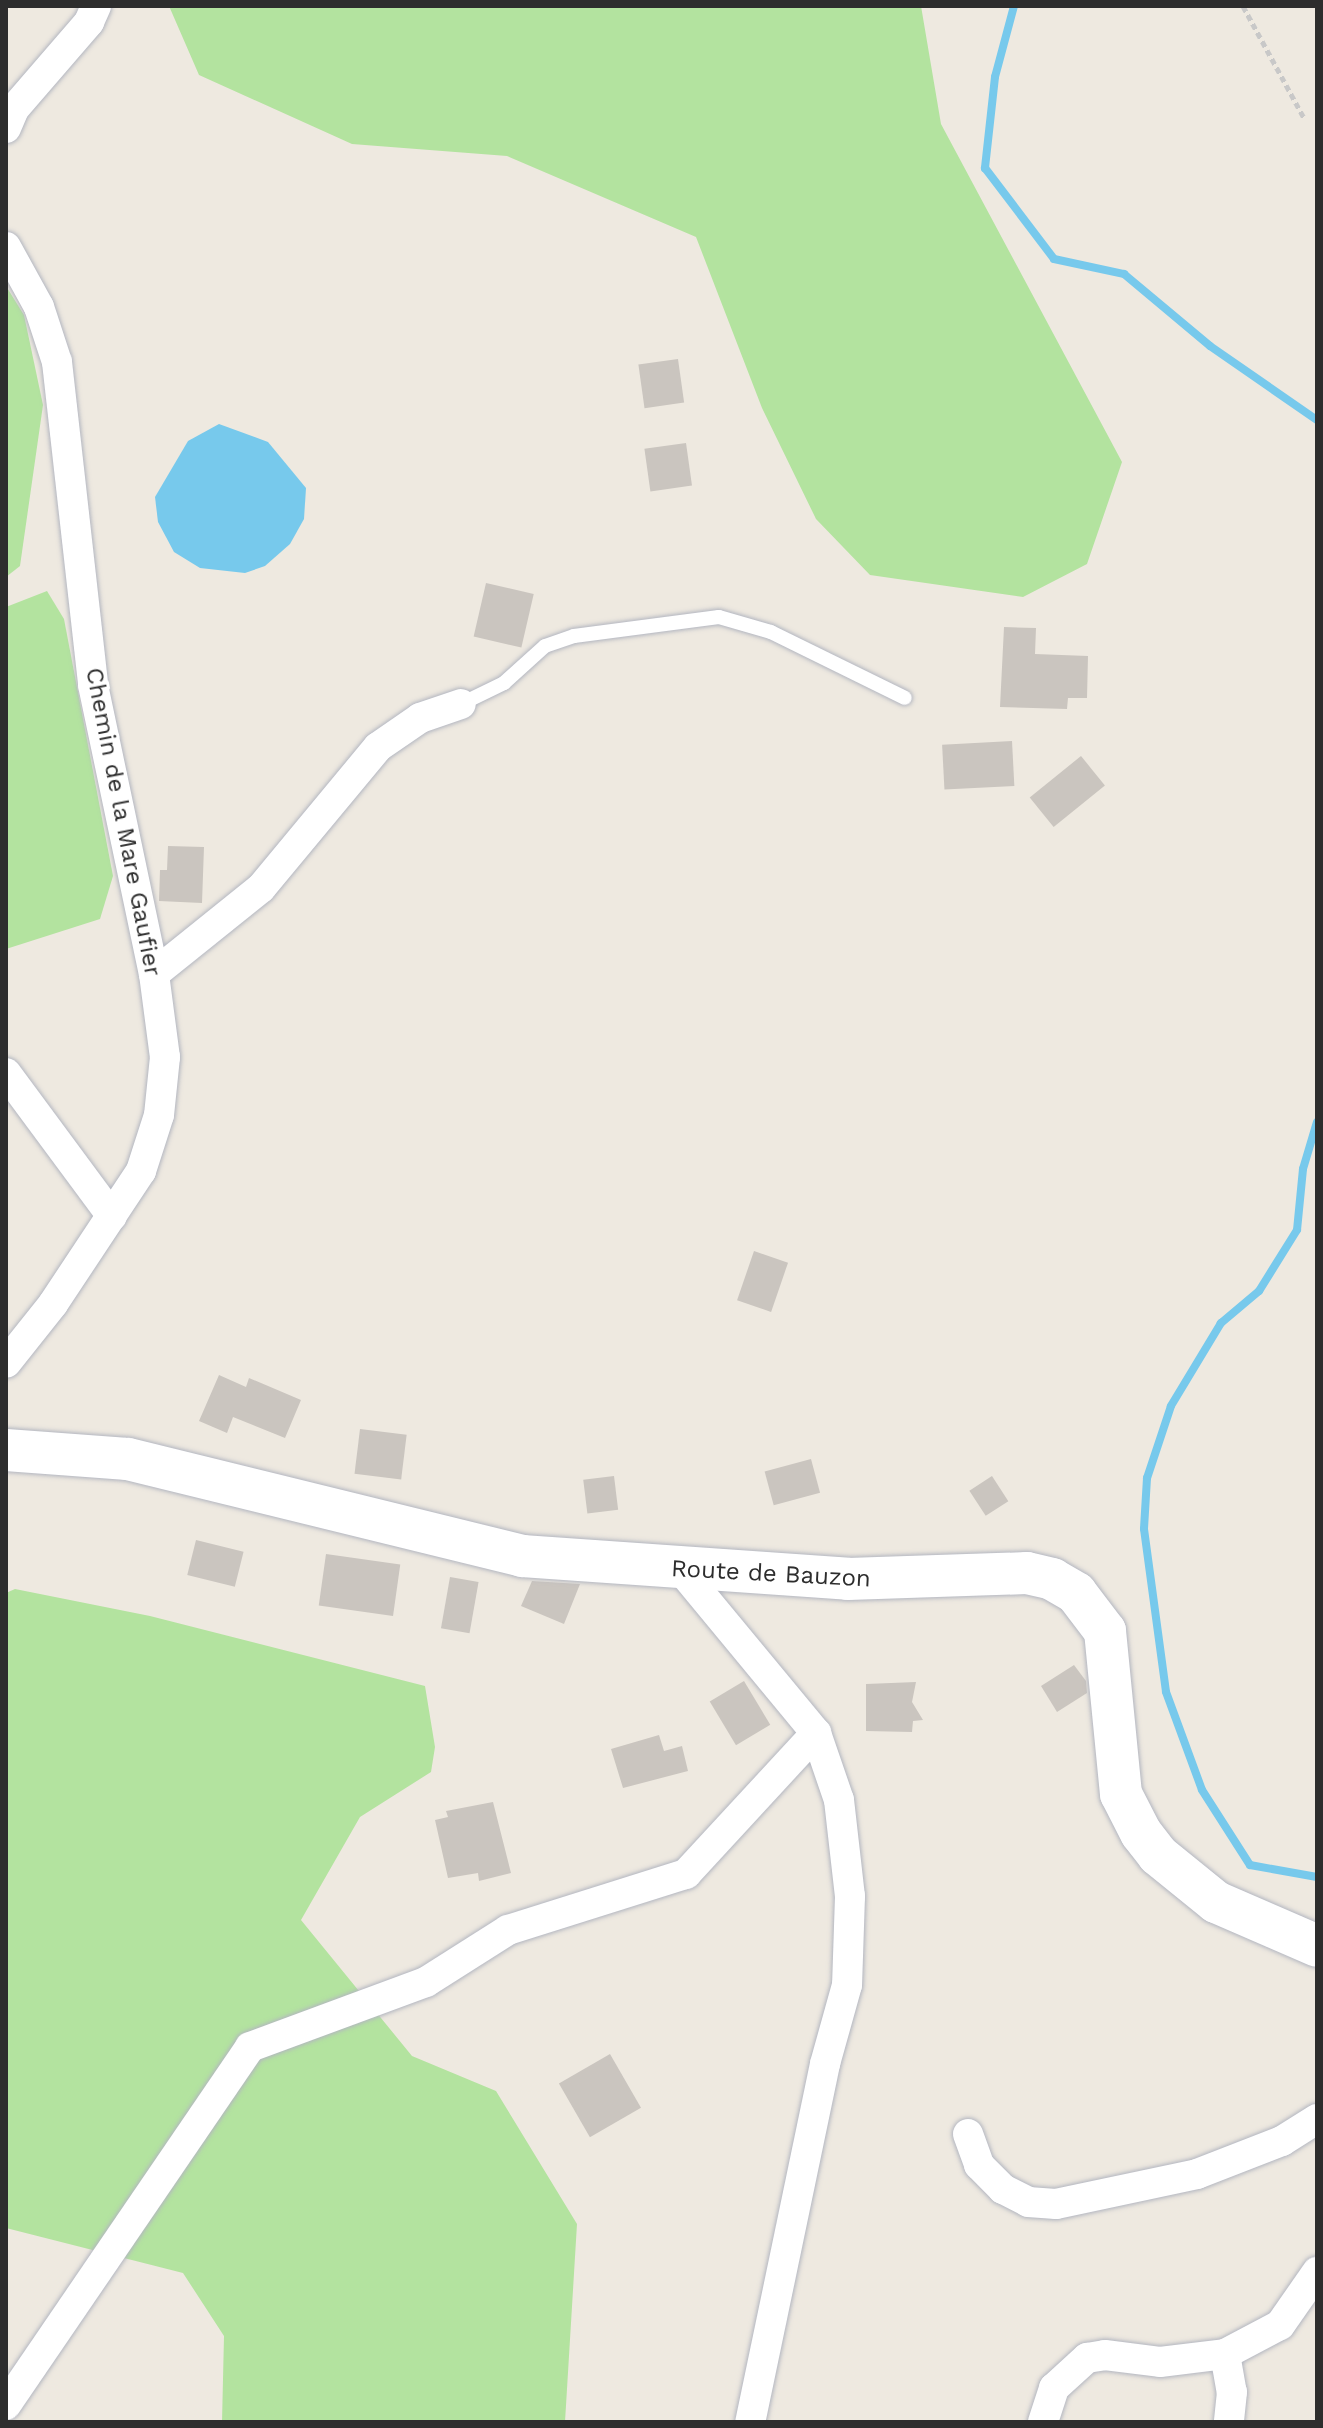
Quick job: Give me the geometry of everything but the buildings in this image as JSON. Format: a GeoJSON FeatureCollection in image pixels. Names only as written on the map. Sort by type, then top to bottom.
{"type":"FeatureCollection","features":[{"type":"Feature","properties":{"kind":"street"},"geometry":{"type":"LineString","coordinates":[[6,128],[14,109],[89,22],[96,6]]}},
{"type":"Feature","properties":{"kind":"street","name":"Chemin de la Mare Gaufier"},"geometry":{"type":"LineString","coordinates":[[6,247],[39,307],[57,362],[93,685],[154,974],[165,1057],[159,1115],[141,1171],[6,1363]]}},
{"type":"Feature","properties":{"kind":"street"},"geometry":{"type":"LineString","coordinates":[[154,974],[261,888],[378,747],[420,718],[461,704]]}},
{"type":"Feature","properties":{"kind":"street"},"geometry":{"type":"LineString","coordinates":[[6,1073],[112,1216]]}},
{"type":"Feature","properties":{"kind":"street","name":"Route de Bauzon"},"geometry":{"type":"LineString","coordinates":[[6,1450],[128,1459],[522,1556],[682,1571],[920,1580],[1027,1573],[1076,1593],[1105,1631],[1121,1794],[1141,1833],[1158,1855],[1216,1902],[1317,1946]]}},
{"type":"Feature","properties":{"kind":"street"},"geometry":{"type":"LineString","coordinates":[[682,1571],[816,1733],[839,1800],[850,1896],[847,1985],[825,2064],[750,2422]]}},
{"type":"Feature","properties":{"kind":"street"},"geometry":{"type":"LineString","coordinates":[[6,2405],[250,2047],[426,1982],[508,1930],[686,1874],[816,1733]]}},
{"type":"Feature","properties":{"kind":"street"},"geometry":{"type":"LineString","coordinates":[[968,2134],[979,2165],[1003,2189],[1028,2202],[1056,2204],[1197,2174],[1282,2141],[1317,2119]]}},
{"type":"Feature","properties":{"kind":"street"},"geometry":{"type":"LineString","coordinates":[[1043,2422],[1054,2388],[1087,2358],[1105,2355],[1160,2362],[1225,2354],[1280,2325],[1317,2272]]}},
{"type":"Feature","properties":{"kind":"street"},"geometry":{"type":"LineString","coordinates":[[1225,2354],[1232,2392],[1229,2422]]}},
{"type":"Feature","properties":{"kind":"lane"},"geometry":{"type":"LineString","coordinates":[[461,704],[504,683],[545,646],[574,636],[719,617],[758,626],[905,698]]}},
{"type":"Feature","properties":{"kind":"path"},"geometry":{"type":"LineString","coordinates":[[1243,6],[1304,118]]}},
{"type":"Feature","properties":{"kind":"green space"},"geometry":{"type":"Polygon","coordinates":[[[169,6],[921,6],[941,124],[1122,462],[1087,564],[1023,597],[870,575],[816,519],[762,408],[696,237],[507,156],[352,144],[199,75],[169,6]]]}},
{"type":"Feature","properties":{"kind":"green space"},"geometry":{"type":"Polygon","coordinates":[[[6,286],[24,315],[43,405],[20,566],[6,577],[6,286]]]}},
{"type":"Feature","properties":{"kind":"green space"},"geometry":{"type":"Polygon","coordinates":[[[47,591],[64,619],[113,876],[100,919],[6,949],[6,607],[47,591]]]}},
{"type":"Feature","properties":{"kind":"green space"},"geometry":{"type":"Polygon","coordinates":[[[15,1589],[150,1616],[425,1686],[435,1747],[431,1772],[360,1817],[301,1920],[412,2056],[496,2091],[577,2224],[565,2422],[222,2422],[224,2336],[183,2273],[6,2228],[6,1593],[15,1589]]]}},
{"type":"Feature","properties":{"kind":"water"},"geometry":{"type":"Polygon","coordinates":[[[219,424],[268,442],[306,488],[304,519],[290,544],[265,566],[245,573],[200,568],[174,552],[158,522],[155,497],[188,441],[219,424]]]}},
{"type":"Feature","properties":{"kind":"waterway"},"geometry":{"type":"LineString","coordinates":[[1014,6],[995,77],[985,168],[1054,259],[1124,274],[1210,346],[1317,420]]}},
{"type":"Feature","properties":{"kind":"waterway"},"geometry":{"type":"LineString","coordinates":[[1317,1122],[1303,1169],[1297,1230],[1259,1291],[1221,1323],[1171,1406],[1147,1478],[1144,1529],[1166,1692],[1202,1790],[1250,1865],[1317,1877]]}}]}
